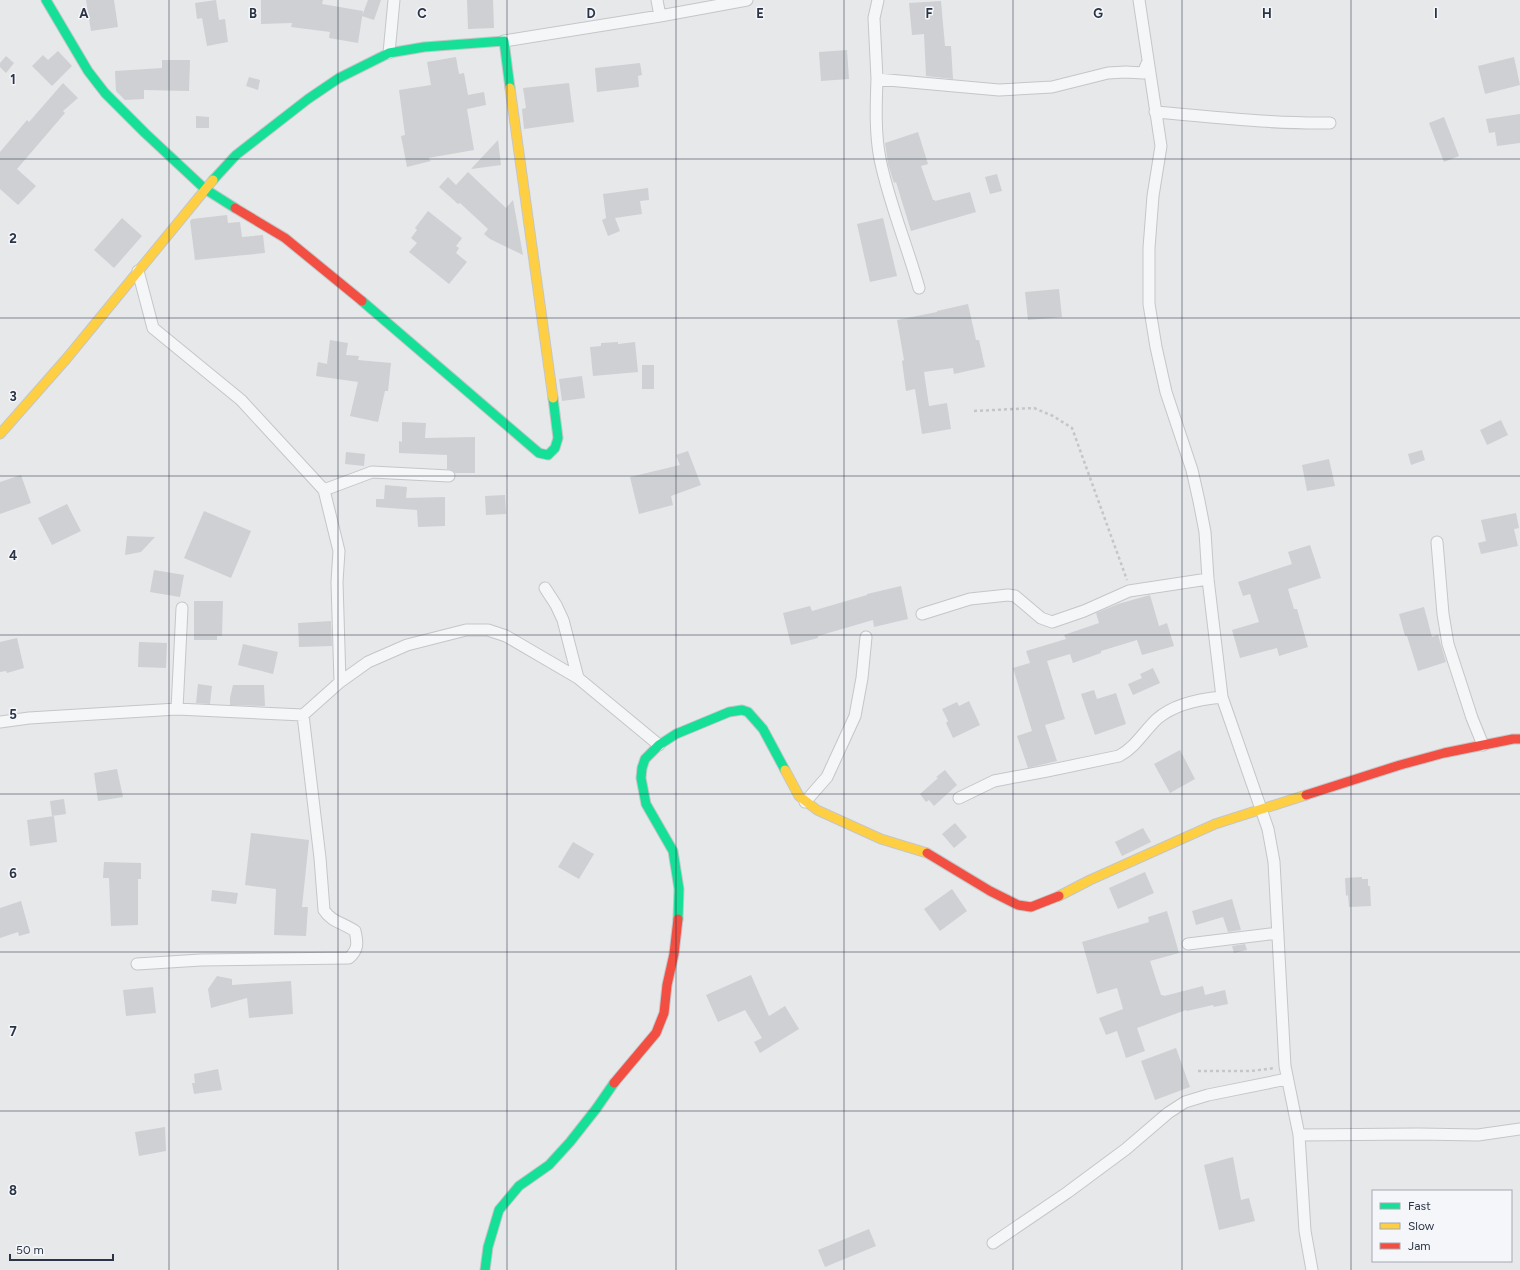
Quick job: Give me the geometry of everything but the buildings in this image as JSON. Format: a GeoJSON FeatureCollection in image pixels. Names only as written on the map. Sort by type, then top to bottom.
{"type":"FeatureCollection","features":[{"type":"Feature","properties":{"kind":"street"},"geometry":{"type":"LineString","coordinates":[[46,0],[88,71],[105,93],[205,189],[285,238],[334,277],[540,453],[548,455],[555,448],[558,438],[504,41]]}},
{"type":"Feature","properties":{"kind":"street"},"geometry":{"type":"LineString","coordinates":[[389,53],[394,0]]}},
{"type":"Feature","properties":{"kind":"street"},"geometry":{"type":"LineString","coordinates":[[658,0],[660,16]]}},
{"type":"Feature","properties":{"kind":"street"},"geometry":{"type":"LineString","coordinates":[[0,434],[67,358],[205,189],[236,155],[308,99],[339,78],[389,53],[424,46],[504,41],[660,16],[747,0]]}},
{"type":"Feature","properties":{"kind":"street"},"geometry":{"type":"LineString","coordinates":[[878,0],[874,18],[877,79],[876,121],[880,158],[889,193],[919,288]]}},
{"type":"Feature","properties":{"kind":"street"},"geometry":{"type":"LineString","coordinates":[[1138,0],[1161,146],[1152,211],[1149,248],[1149,304],[1156,347],[1166,392],[1192,470],[1200,501],[1205,532],[1208,580],[1222,697],[1268,828],[1274,862],[1285,1066],[1298,1135],[1304,1231],[1312,1270]]}},
{"type":"Feature","properties":{"kind":"street"},"geometry":{"type":"LineString","coordinates":[[877,79],[999,90],[1052,87],[1108,74],[1126,72],[1143,74],[1148,60]]}},
{"type":"Feature","properties":{"kind":"street"},"geometry":{"type":"LineString","coordinates":[[1155,112],[1259,122],[1297,124],[1330,123]]}},
{"type":"Feature","properties":{"kind":"street"},"geometry":{"type":"LineString","coordinates":[[138,271],[153,328],[241,400],[324,490],[339,551],[337,582],[340,682]]}},
{"type":"Feature","properties":{"kind":"street"},"geometry":{"type":"LineString","coordinates":[[324,490],[372,472],[449,476]]}},
{"type":"Feature","properties":{"kind":"street"},"geometry":{"type":"LineString","coordinates":[[1437,542],[1443,614],[1448,644],[1482,745]]}},
{"type":"Feature","properties":{"kind":"street"},"geometry":{"type":"LineString","coordinates":[[922,614],[970,599],[1008,595],[1016,596],[1041,618],[1052,622],[1084,611],[1129,591],[1208,580]]}},
{"type":"Feature","properties":{"kind":"street"},"geometry":{"type":"LineString","coordinates":[[544,588],[556,605],[562,620],[578,678]]}},
{"type":"Feature","properties":{"kind":"street"},"geometry":{"type":"LineString","coordinates":[[177,709],[182,608]]}},
{"type":"Feature","properties":{"kind":"street"},"geometry":{"type":"LineString","coordinates":[[0,722],[29,718],[177,709],[303,715],[340,682],[368,662],[407,644],[466,630],[488,630],[506,636],[578,678],[659,745]]}},
{"type":"Feature","properties":{"kind":"street"},"geometry":{"type":"LineString","coordinates":[[806,802],[827,777],[855,716],[862,678],[866,637]]}},
{"type":"Feature","properties":{"kind":"street"},"geometry":{"type":"LineString","coordinates":[[959,798],[994,781],[1047,772],[1119,756],[1127,752],[1157,719],[1167,711],[1204,699],[1222,697]]}},
{"type":"Feature","properties":{"kind":"street"},"geometry":{"type":"LineString","coordinates":[[485,1270],[488,1247],[500,1210],[519,1186],[549,1165],[570,1142],[596,1109],[617,1078],[656,1032],[664,1013],[667,985],[678,924],[679,889],[673,851],[646,804],[641,778],[645,759],[659,745],[676,734],[729,712],[736,710],[748,712],[763,729],[790,781],[799,796],[806,802],[835,819],[881,839],[929,854],[990,891],[1018,905],[1031,907],[1215,824],[1357,778],[1444,753],[1520,739]]}},
{"type":"Feature","properties":{"kind":"street"},"geometry":{"type":"LineString","coordinates":[[137,964],[200,960],[349,958],[355,952],[358,945],[355,931],[346,924],[328,917],[324,910],[320,858],[303,715]]}},
{"type":"Feature","properties":{"kind":"street"},"geometry":{"type":"LineString","coordinates":[[1188,944],[1278,933]]}},
{"type":"Feature","properties":{"kind":"street"},"geometry":{"type":"LineString","coordinates":[[993,1243],[1074,1188],[1126,1149],[1168,1113],[1185,1102],[1208,1095],[1288,1079]]}},
{"type":"Feature","properties":{"kind":"street"},"geometry":{"type":"LineString","coordinates":[[1298,1135],[1478,1135],[1520,1129]]}},
{"type":"Feature","properties":{"kind":"path"},"geometry":{"type":"LineString","coordinates":[[974,411],[1034,408],[1054,416],[1072,428],[1123,567],[1129,591]]}},
{"type":"Feature","properties":{"kind":"path"},"geometry":{"type":"LineString","coordinates":[[1198,1071],[1251,1071],[1285,1066]]}},
{"type":"Feature","properties":{"kind":"traffic: fast"},"geometry":{"type":"LineString","coordinates":[[46,0],[88,71],[105,93],[205,189],[235,208]]}},
{"type":"Feature","properties":{"kind":"traffic: fast"},"geometry":{"type":"LineString","coordinates":[[213,180],[236,155],[308,99],[339,78],[389,53],[424,47],[504,41],[510,88]]}},
{"type":"Feature","properties":{"kind":"traffic: fast"},"geometry":{"type":"LineString","coordinates":[[362,301],[539,453],[548,455],[555,448],[558,438],[553,398]]}},
{"type":"Feature","properties":{"kind":"traffic: fast"},"geometry":{"type":"LineString","coordinates":[[678,919],[679,889],[673,851],[646,804],[641,778],[645,759],[659,745],[676,734],[729,712],[742,710],[748,712],[763,729],[785,770]]}},
{"type":"Feature","properties":{"kind":"traffic: fast"},"geometry":{"type":"LineString","coordinates":[[485,1270],[488,1247],[499,1210],[519,1186],[549,1165],[570,1142],[614,1083]]}},
{"type":"Feature","properties":{"kind":"traffic: slow"},"geometry":{"type":"LineString","coordinates":[[510,88],[553,398]]}},
{"type":"Feature","properties":{"kind":"traffic: slow"},"geometry":{"type":"LineString","coordinates":[[0,434],[67,358],[213,180]]}},
{"type":"Feature","properties":{"kind":"traffic: slow"},"geometry":{"type":"LineString","coordinates":[[785,770],[799,796],[817,810],[881,839],[927,853]]}},
{"type":"Feature","properties":{"kind":"traffic: slow"},"geometry":{"type":"LineString","coordinates":[[1059,896],[1090,880],[1215,824],[1306,795]]}},
{"type":"Feature","properties":{"kind":"traffic: jam"},"geometry":{"type":"LineString","coordinates":[[235,208],[285,238],[362,301]]}},
{"type":"Feature","properties":{"kind":"traffic: jam"},"geometry":{"type":"LineString","coordinates":[[1306,795],[1400,765],[1444,753],[1513,739],[1520,739]]}},
{"type":"Feature","properties":{"kind":"traffic: jam"},"geometry":{"type":"LineString","coordinates":[[927,853],[990,891],[1018,905],[1031,907],[1059,896]]}},
{"type":"Feature","properties":{"kind":"traffic: jam"},"geometry":{"type":"LineString","coordinates":[[614,1083],[656,1033],[664,1013],[678,919]]}}]}
